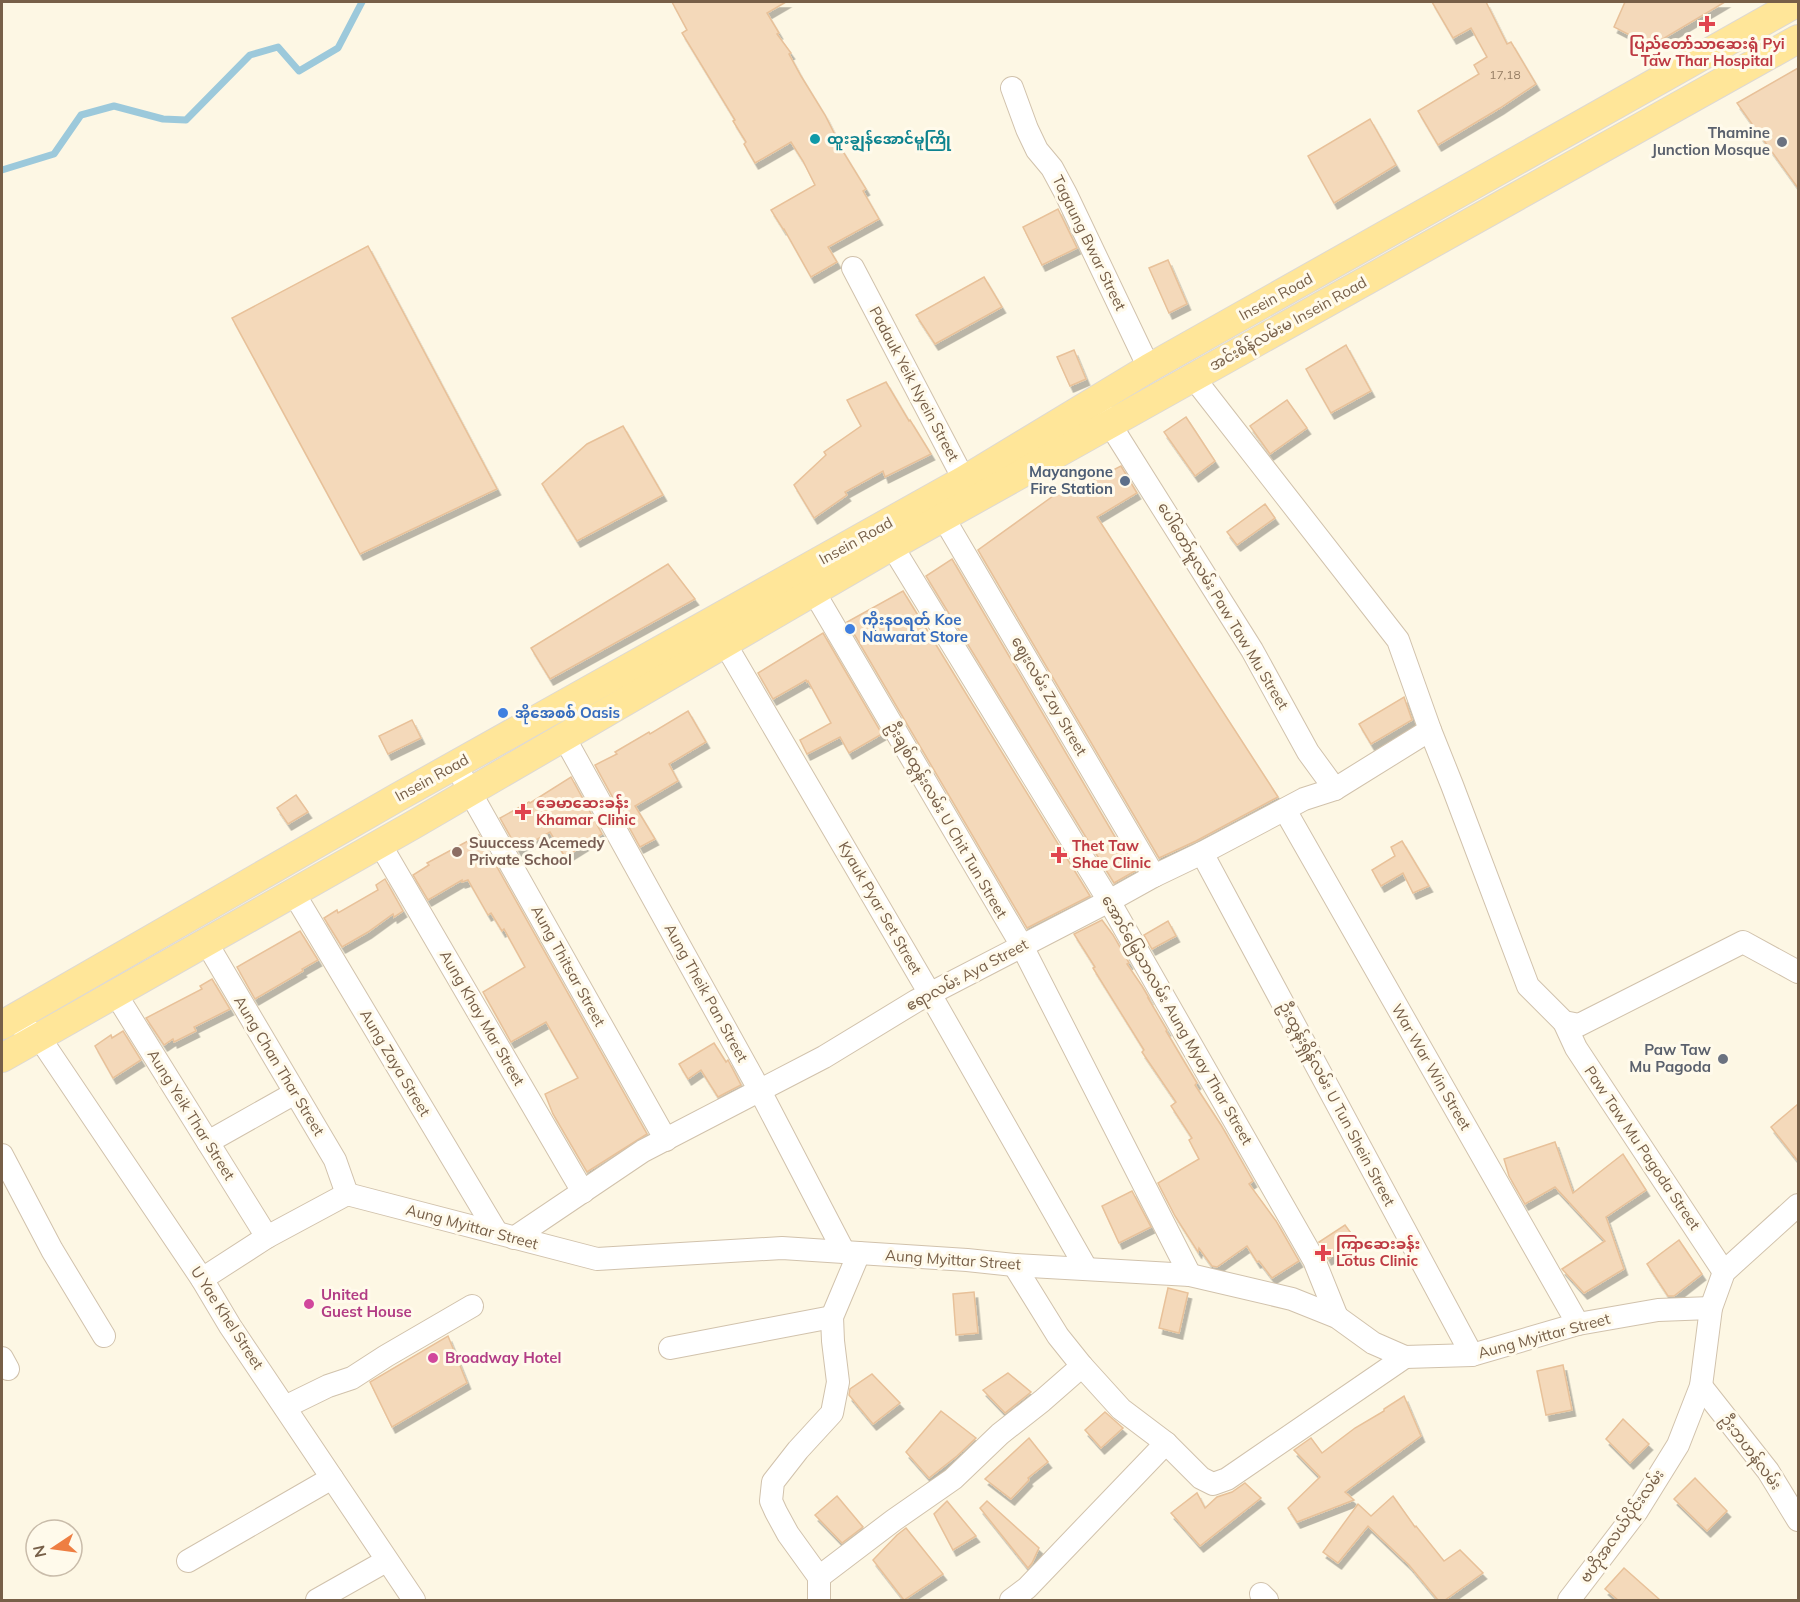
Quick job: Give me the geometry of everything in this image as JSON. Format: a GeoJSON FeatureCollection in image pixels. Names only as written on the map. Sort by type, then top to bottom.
{"type":"FeatureCollection","features":[{"type":"Feature","properties":{"kind":"main road","name":"Insein Road"},"geometry":{"type":"LineString","coordinates":[[1103,413],[1149,368],[1798,2]]}},
{"type":"Feature","properties":{"kind":"main road","name":"အင်းစိန်လမ်းမ Insein Road"},"geometry":{"type":"LineString","coordinates":[[892,546],[943,517],[970,490],[1103,413],[1193,377],[1798,39]]}},
{"type":"Feature","properties":{"kind":"main road","name":"Insein Road"},"geometry":{"type":"LineString","coordinates":[[5,1018],[456,765],[970,490]]}},
{"type":"Feature","properties":{"kind":"main road","name":"Insein Road"},"geometry":{"type":"LineString","coordinates":[[2,1058],[380,844],[892,546]]}},
{"type":"Feature","properties":{"kind":"street","name":"Tagaung Bwar Street"},"geometry":{"type":"LineString","coordinates":[[1012,87],[1037,150],[1052,168],[1066,194],[1149,368]]}},
{"type":"Feature","properties":{"kind":"street","name":"Padauk Yeik Nyein Street"},"geometry":{"type":"LineString","coordinates":[[853,268],[970,490]]}},
{"type":"Feature","properties":{"kind":"street"},"geometry":{"type":"LineString","coordinates":[[1193,377],[1398,640],[1527,986],[1571,1024],[1743,942],[1798,972]]}},
{"type":"Feature","properties":{"kind":"street","name":"ပေါ်တော်မူလမ်း Paw Taw Mu Street"},"geometry":{"type":"LineString","coordinates":[[1103,413],[1252,650],[1308,752],[1335,789]]}},
{"type":"Feature","properties":{"kind":"street","name":"ဈေးလမ်း Zay Street"},"geometry":{"type":"LineString","coordinates":[[943,517],[1154,876]]}},
{"type":"Feature","properties":{"kind":"street","name":"အောင်မြေသာလမ်း Aung Myay Thar Street"},"geometry":{"type":"LineString","coordinates":[[892,546],[1109,901],[1314,1260],[1337,1317]]}},
{"type":"Feature","properties":{"kind":"street","name":"ဦးချစ်ထွန်းလမ်း U Chit Tun Street"},"geometry":{"type":"LineString","coordinates":[[814,592],[1022,946],[1190,1275]]}},
{"type":"Feature","properties":{"kind":"street","name":"Kyauk Pyar Set Street"},"geometry":{"type":"LineString","coordinates":[[724,642],[930,994],[1086,1268]]}},
{"type":"Feature","properties":{"kind":"street","name":"ဧရာလမ်း Aya Street"},"geometry":{"type":"LineString","coordinates":[[506,1235],[583,1192],[643,1151],[824,1058],[930,994],[1304,799],[1335,789],[1430,730]]}},
{"type":"Feature","properties":{"kind":"street","name":"Aung Theik Pan Street"},"geometry":{"type":"LineString","coordinates":[[564,737],[851,1252]]}},
{"type":"Feature","properties":{"kind":"street","name":"Aung Thitsar Street"},"geometry":{"type":"LineString","coordinates":[[456,765],[666,1140]]}},
{"type":"Feature","properties":{"kind":"street","name":"War War Win Street"},"geometry":{"type":"LineString","coordinates":[[1285,810],[1578,1324]]}},
{"type":"Feature","properties":{"kind":"street","name":"Aung Khay Mar Street"},"geometry":{"type":"LineString","coordinates":[[380,844],[583,1192]]}},
{"type":"Feature","properties":{"kind":"street","name":"ဦးထွန်းရှိန်လမ်း U Tun Shein Street"},"geometry":{"type":"LineString","coordinates":[[1202,853],[1472,1355]]}},
{"type":"Feature","properties":{"kind":"street","name":"Aung Zaya Street"},"geometry":{"type":"LineString","coordinates":[[293,892],[506,1235]]}},
{"type":"Feature","properties":{"kind":"street","name":"Aung Chan Thar Street"},"geometry":{"type":"LineString","coordinates":[[206,942],[335,1160],[346,1194]]}},
{"type":"Feature","properties":{"kind":"street","name":"Aung Yeik Thar Street"},"geometry":{"type":"LineString","coordinates":[[115,993],[267,1237]]}},
{"type":"Feature","properties":{"kind":"street"},"geometry":{"type":"LineString","coordinates":[[5,1018],[39,1037]]}},
{"type":"Feature","properties":{"kind":"street","name":"Paw Taw Mu Pagoda Street"},"geometry":{"type":"LineString","coordinates":[[1571,1024],[1575,1048],[1724,1272]]}},
{"type":"Feature","properties":{"kind":"street","name":"U Yae Khel Street"},"geometry":{"type":"LineString","coordinates":[[39,1037],[414,1600]]}},
{"type":"Feature","properties":{"kind":"street"},"geometry":{"type":"LineString","coordinates":[[208,1142],[295,1093]]}},
{"type":"Feature","properties":{"kind":"street"},"geometry":{"type":"LineString","coordinates":[[2,1155],[52,1250],[104,1336]]}},
{"type":"Feature","properties":{"kind":"street"},"geometry":{"type":"LineString","coordinates":[[202,1279],[267,1237],[346,1194]]}},
{"type":"Feature","properties":{"kind":"street","name":"Aung Myittar Street"},"geometry":{"type":"LineString","coordinates":[[346,1194],[597,1259],[782,1248],[1190,1275],[1292,1299],[1337,1317],[1373,1343],[1405,1357],[1472,1355],[1578,1324],[1658,1310],[1712,1308]]}},
{"type":"Feature","properties":{"kind":"street","name":"ဗဟိုအလယ်ပိုင်းလမ်း"},"geometry":{"type":"LineString","coordinates":[[1569,1600],[1637,1511],[1678,1445],[1701,1386],[1712,1308],[1724,1272],[1798,1205]]}},
{"type":"Feature","properties":{"kind":"street"},"geometry":{"type":"LineString","coordinates":[[819,1600],[819,1577],[788,1534],[771,1501],[773,1482],[832,1413],[838,1382],[832,1341],[832,1317],[851,1252]]}},
{"type":"Feature","properties":{"kind":"street"},"geometry":{"type":"LineString","coordinates":[[1014,1265],[1058,1336],[1121,1409],[1166,1443],[1202,1478],[1213,1484],[1227,1479],[1405,1357]]}},
{"type":"Feature","properties":{"kind":"street"},"geometry":{"type":"LineString","coordinates":[[285,1407],[328,1386],[352,1378],[472,1306]]}},
{"type":"Feature","properties":{"kind":"street"},"geometry":{"type":"LineString","coordinates":[[670,1348],[832,1317]]}},
{"type":"Feature","properties":{"kind":"street"},"geometry":{"type":"LineString","coordinates":[[819,1577],[953,1479],[1000,1434],[1082,1366]]}},
{"type":"Feature","properties":{"kind":"street","name":"ဦးဘဟန်လမ်း"},"geometry":{"type":"LineString","coordinates":[[1701,1386],[1768,1471],[1798,1520]]}},
{"type":"Feature","properties":{"kind":"street"},"geometry":{"type":"LineString","coordinates":[[1011,1600],[1027,1588],[1166,1443]]}},
{"type":"Feature","properties":{"kind":"street"},"geometry":{"type":"LineString","coordinates":[[188,1561],[332,1478]]}},
{"type":"Feature","properties":{"kind":"street"},"geometry":{"type":"LineString","coordinates":[[317,1600],[387,1561]]}},
{"type":"Feature","properties":{"kind":"building"},"geometry":{"type":"Polygon","coordinates":[[[672,2],[786,2],[767,13],[825,115],[839,145],[866,189],[863,191],[879,219],[828,247],[837,262],[811,277],[771,210],[815,185],[803,161],[791,142],[755,163],[733,121],[735,120],[682,33],[687,30],[672,2]]]}},
{"type":"Feature","properties":{"kind":"building"},"geometry":{"type":"Polygon","coordinates":[[[1432,2],[1486,2],[1507,44],[1511,42],[1536,84],[1438,145],[1418,111],[1479,74],[1474,65],[1487,57],[1471,28],[1453,38],[1432,2]]]}},
{"type":"Feature","properties":{"kind":"building"},"geometry":{"type":"Polygon","coordinates":[[[1625,2],[1725,2],[1651,46],[1614,27],[1625,2]]]}},
{"type":"Feature","properties":{"kind":"building","name":"Thamine Junction Mosque"},"geometry":{"type":"Polygon","coordinates":[[[1798,68],[1798,188],[1737,103],[1798,68]]]}},
{"type":"Feature","properties":{"kind":"building"},"geometry":{"type":"Polygon","coordinates":[[[1370,119],[1396,165],[1334,203],[1308,156],[1370,119]]]}},
{"type":"Feature","properties":{"kind":"building"},"geometry":{"type":"Polygon","coordinates":[[[1058,209],[1077,248],[1042,265],[1023,227],[1058,209]]]}},
{"type":"Feature","properties":{"kind":"building"},"geometry":{"type":"Polygon","coordinates":[[[368,246],[497,489],[360,554],[232,318],[368,246]]]}},
{"type":"Feature","properties":{"kind":"building"},"geometry":{"type":"Polygon","coordinates":[[[1168,260],[1187,304],[1169,313],[1149,268],[1168,260]]]}},
{"type":"Feature","properties":{"kind":"building"},"geometry":{"type":"Polygon","coordinates":[[[984,277],[1002,307],[935,344],[916,315],[984,277]]]}},
{"type":"Feature","properties":{"kind":"building"},"geometry":{"type":"Polygon","coordinates":[[[1346,345],[1371,391],[1331,413],[1306,369],[1346,345]]]}},
{"type":"Feature","properties":{"kind":"building"},"geometry":{"type":"Polygon","coordinates":[[[1074,350],[1086,379],[1070,386],[1057,357],[1074,350]]]}},
{"type":"Feature","properties":{"kind":"building"},"geometry":{"type":"Polygon","coordinates":[[[886,382],[931,454],[885,477],[883,471],[845,492],[847,495],[814,518],[794,485],[826,455],[824,452],[861,426],[847,400],[886,382]]]}},
{"type":"Feature","properties":{"kind":"building"},"geometry":{"type":"Polygon","coordinates":[[[1287,400],[1307,428],[1270,454],[1250,426],[1287,400]]]}},
{"type":"Feature","properties":{"kind":"building"},"geometry":{"type":"Polygon","coordinates":[[[1186,417],[1215,461],[1195,476],[1164,432],[1186,417]]]}},
{"type":"Feature","properties":{"kind":"building"},"geometry":{"type":"Polygon","coordinates":[[[623,426],[663,495],[577,541],[542,484],[587,444],[623,426]]]}},
{"type":"Feature","properties":{"kind":"building"},"geometry":{"type":"Polygon","coordinates":[[[1121,466],[1137,493],[1097,517],[1278,797],[1159,858],[978,550],[1074,481],[1078,488],[1121,466]]]}},
{"type":"Feature","properties":{"kind":"building"},"geometry":{"type":"Polygon","coordinates":[[[1265,504],[1275,518],[1237,545],[1227,532],[1265,504]]]}},
{"type":"Feature","properties":{"kind":"building"},"geometry":{"type":"Polygon","coordinates":[[[952,559],[1135,871],[1114,883],[926,576],[952,559]]]}},
{"type":"Feature","properties":{"kind":"building"},"geometry":{"type":"Polygon","coordinates":[[[668,564],[695,599],[550,679],[531,648],[668,564]]]}},
{"type":"Feature","properties":{"kind":"building"},"geometry":{"type":"Polygon","coordinates":[[[903,591],[1090,896],[1027,928],[847,622],[903,591]]]}},
{"type":"Feature","properties":{"kind":"building"},"geometry":{"type":"Polygon","coordinates":[[[823,633],[882,734],[849,753],[840,737],[807,754],[800,740],[831,723],[808,681],[806,680],[773,699],[758,673],[823,633]]]}},
{"type":"Feature","properties":{"kind":"building"},"geometry":{"type":"Polygon","coordinates":[[[1404,697],[1412,720],[1371,744],[1359,724],[1404,697]]]}},
{"type":"Feature","properties":{"kind":"building"},"geometry":{"type":"Polygon","coordinates":[[[688,711],[706,742],[669,764],[678,781],[635,806],[655,839],[640,847],[595,765],[688,711]]]}},
{"type":"Feature","properties":{"kind":"building"},"geometry":{"type":"Polygon","coordinates":[[[412,720],[421,738],[388,754],[379,736],[412,720]]]}},
{"type":"Feature","properties":{"kind":"building"},"geometry":{"type":"Polygon","coordinates":[[[571,777],[602,834],[565,857],[550,832],[518,850],[500,818],[530,803],[571,777]]]}},
{"type":"Feature","properties":{"kind":"building"},"geometry":{"type":"Polygon","coordinates":[[[296,795],[308,812],[288,824],[277,808],[296,795]]]}},
{"type":"Feature","properties":{"kind":"building"},"geometry":{"type":"Polygon","coordinates":[[[479,835],[647,1134],[587,1172],[553,1114],[545,1094],[578,1078],[546,1022],[511,1042],[483,992],[525,967],[504,929],[502,931],[491,913],[488,915],[468,880],[462,882],[462,880],[428,900],[413,875],[429,865],[427,863],[479,835]]]}},
{"type":"Feature","properties":{"kind":"building"},"geometry":{"type":"Polygon","coordinates":[[[1402,841],[1429,886],[1413,893],[1403,873],[1381,886],[1372,870],[1395,856],[1391,847],[1402,841]]]}},
{"type":"Feature","properties":{"kind":"building"},"geometry":{"type":"Polygon","coordinates":[[[385,879],[403,911],[394,917],[393,914],[342,947],[324,918],[337,910],[338,913],[378,890],[376,885],[385,879]]]}},
{"type":"Feature","properties":{"kind":"building"},"geometry":{"type":"Polygon","coordinates":[[[1102,920],[1113,935],[1129,963],[1127,964],[1197,1083],[1195,1085],[1253,1181],[1249,1184],[1276,1221],[1299,1261],[1272,1278],[1259,1261],[1257,1262],[1247,1246],[1217,1267],[1212,1266],[1199,1248],[1198,1252],[1175,1216],[1158,1183],[1199,1159],[1189,1140],[1192,1138],[1171,1106],[1176,1102],[1142,1052],[1144,1050],[1074,934],[1102,920]]]}},
{"type":"Feature","properties":{"kind":"building"},"geometry":{"type":"Polygon","coordinates":[[[1168,921],[1176,936],[1152,949],[1144,935],[1168,921]]]}},
{"type":"Feature","properties":{"kind":"building"},"geometry":{"type":"Polygon","coordinates":[[[300,931],[318,960],[255,999],[237,967],[300,931]]]}},
{"type":"Feature","properties":{"kind":"building"},"geometry":{"type":"Polygon","coordinates":[[[212,979],[230,1009],[194,1027],[196,1031],[174,1042],[173,1039],[164,1045],[146,1018],[202,989],[200,986],[212,979]]]}},
{"type":"Feature","properties":{"kind":"building"},"geometry":{"type":"Polygon","coordinates":[[[123,1031],[141,1060],[113,1078],[95,1046],[111,1035],[112,1038],[123,1031]]]}},
{"type":"Feature","properties":{"kind":"building"},"geometry":{"type":"Polygon","coordinates":[[[714,1043],[726,1062],[728,1060],[741,1085],[718,1097],[701,1070],[688,1079],[679,1064],[714,1043]]]}},
{"type":"Feature","properties":{"kind":"building"},"geometry":{"type":"Polygon","coordinates":[[[1798,1104],[1798,1161],[1771,1127],[1798,1104]]]}},
{"type":"Feature","properties":{"kind":"building"},"geometry":{"type":"Polygon","coordinates":[[[1555,1142],[1573,1193],[1623,1154],[1646,1190],[1606,1217],[1624,1269],[1584,1293],[1562,1269],[1605,1241],[1555,1187],[1525,1204],[1509,1176],[1504,1159],[1555,1142]]]}},
{"type":"Feature","properties":{"kind":"building"},"geometry":{"type":"Polygon","coordinates":[[[1132,1191],[1151,1227],[1119,1243],[1102,1206],[1132,1191]]]}},
{"type":"Feature","properties":{"kind":"building"},"geometry":{"type":"Polygon","coordinates":[[[1345,1225],[1356,1240],[1328,1259],[1319,1242],[1345,1225]]]}},
{"type":"Feature","properties":{"kind":"building"},"geometry":{"type":"Polygon","coordinates":[[[1679,1240],[1702,1274],[1674,1296],[1668,1296],[1647,1264],[1679,1240]]]}},
{"type":"Feature","properties":{"kind":"building"},"geometry":{"type":"Polygon","coordinates":[[[1168,1288],[1188,1293],[1179,1333],[1159,1328],[1168,1288]]]}},
{"type":"Feature","properties":{"kind":"building"},"geometry":{"type":"Polygon","coordinates":[[[974,1292],[978,1333],[956,1335],[953,1294],[974,1292]]]}},
{"type":"Feature","properties":{"kind":"building","name":"Broadway Hotel"},"geometry":{"type":"Polygon","coordinates":[[[448,1336],[467,1383],[392,1427],[370,1382],[448,1336]]]}},
{"type":"Feature","properties":{"kind":"building"},"geometry":{"type":"Polygon","coordinates":[[[1563,1365],[1572,1410],[1546,1415],[1537,1371],[1563,1365]]]}},
{"type":"Feature","properties":{"kind":"building"},"geometry":{"type":"Polygon","coordinates":[[[1008,1373],[1031,1392],[1005,1413],[983,1390],[1008,1373]]]}},
{"type":"Feature","properties":{"kind":"building"},"geometry":{"type":"Polygon","coordinates":[[[872,1374],[900,1403],[873,1424],[849,1395],[850,1389],[872,1374]]]}},
{"type":"Feature","properties":{"kind":"building"},"geometry":{"type":"Polygon","coordinates":[[[1404,1396],[1421,1436],[1345,1492],[1354,1500],[1297,1522],[1288,1508],[1320,1477],[1294,1450],[1311,1438],[1322,1453],[1404,1396]]]}},
{"type":"Feature","properties":{"kind":"building"},"geometry":{"type":"Polygon","coordinates":[[[941,1411],[976,1438],[929,1478],[906,1452],[941,1411]]]}},
{"type":"Feature","properties":{"kind":"building"},"geometry":{"type":"Polygon","coordinates":[[[1105,1412],[1123,1428],[1101,1448],[1085,1430],[1105,1412]]]}},
{"type":"Feature","properties":{"kind":"building"},"geometry":{"type":"Polygon","coordinates":[[[1623,1419],[1649,1444],[1630,1463],[1606,1439],[1623,1419]]]}},
{"type":"Feature","properties":{"kind":"building"},"geometry":{"type":"Polygon","coordinates":[[[1029,1438],[1048,1462],[1028,1478],[1029,1480],[1011,1499],[985,1479],[1029,1438]]]}},
{"type":"Feature","properties":{"kind":"building"},"geometry":{"type":"Polygon","coordinates":[[[1695,1478],[1727,1511],[1707,1531],[1674,1499],[1695,1478]]]}},
{"type":"Feature","properties":{"kind":"building"},"geometry":{"type":"Polygon","coordinates":[[[1245,1483],[1261,1498],[1200,1546],[1171,1513],[1197,1493],[1205,1508],[1217,1497],[1232,1492],[1245,1483]]]}},
{"type":"Feature","properties":{"kind":"building"},"geometry":{"type":"Polygon","coordinates":[[[837,1496],[863,1527],[842,1543],[815,1515],[837,1496]]]}},
{"type":"Feature","properties":{"kind":"building"},"geometry":{"type":"Polygon","coordinates":[[[1393,1496],[1415,1527],[1444,1561],[1460,1550],[1483,1573],[1445,1600],[1438,1600],[1409,1565],[1368,1526],[1338,1563],[1323,1552],[1358,1504],[1371,1516],[1393,1496]]]}},
{"type":"Feature","properties":{"kind":"building"},"geometry":{"type":"Polygon","coordinates":[[[947,1501],[976,1536],[953,1550],[934,1514],[947,1501]]]}},
{"type":"Feature","properties":{"kind":"building"},"geometry":{"type":"Polygon","coordinates":[[[987,1501],[1039,1548],[1028,1568],[980,1508],[987,1501]]]}},
{"type":"Feature","properties":{"kind":"building"},"geometry":{"type":"Polygon","coordinates":[[[906,1528],[943,1574],[904,1600],[873,1560],[906,1528]]]}},
{"type":"Feature","properties":{"kind":"building"},"geometry":{"type":"Polygon","coordinates":[[[1624,1568],[1660,1600],[1618,1600],[1605,1589],[1624,1568]]]}},
{"type":"Feature","properties":{"kind":"waterway"},"geometry":{"type":"LineString","coordinates":[[2,170],[54,154],[81,115],[114,106],[163,119],[186,120],[250,55],[278,47],[299,71],[338,48],[362,2]]}},
{"type":"Feature","properties":{"kind":"place","name":"ပြည်တော်သာဆေးရုံ Pyi Taw Thar Hospital"},"geometry":{"type":"Point","coordinates":[1707,24]}},
{"type":"Feature","properties":{"kind":"place","name":"ထူးချွန်အောင်မူကြို"},"geometry":{"type":"Point","coordinates":[815,139]}},
{"type":"Feature","properties":{"kind":"place","name":"Thamine Junction Mosque"},"geometry":{"type":"Point","coordinates":[1782,142]}},
{"type":"Feature","properties":{"kind":"place","name":"Mayangone Fire Station"},"geometry":{"type":"Point","coordinates":[1125,481]}},
{"type":"Feature","properties":{"kind":"place","name":"ကိုးနဝရတ် Koe Nawarat Store"},"geometry":{"type":"Point","coordinates":[850,629]}},
{"type":"Feature","properties":{"kind":"place","name":"အိုအေစစ် Oasis"},"geometry":{"type":"Point","coordinates":[503,713]}},
{"type":"Feature","properties":{"kind":"place","name":"ခေမာဆေးခန်း Khamar Clinic"},"geometry":{"type":"Point","coordinates":[523,812]}},
{"type":"Feature","properties":{"kind":"place","name":"Suuccess Acemedy Private School"},"geometry":{"type":"Point","coordinates":[457,852]}},
{"type":"Feature","properties":{"kind":"place","name":"Thet Taw Shae Clinic"},"geometry":{"type":"Point","coordinates":[1059,855]}},
{"type":"Feature","properties":{"kind":"place","name":"Paw Taw Mu Pagoda"},"geometry":{"type":"Point","coordinates":[1723,1059]}},
{"type":"Feature","properties":{"kind":"place","name":"ကြာဆေးခန်း Lotus Clinic"},"geometry":{"type":"Point","coordinates":[1323,1253]}},
{"type":"Feature","properties":{"kind":"place","name":"United Guest House"},"geometry":{"type":"Point","coordinates":[309,1304]}},
{"type":"Feature","properties":{"kind":"place","name":"Broadway Hotel"},"geometry":{"type":"Point","coordinates":[433,1358]}}]}
